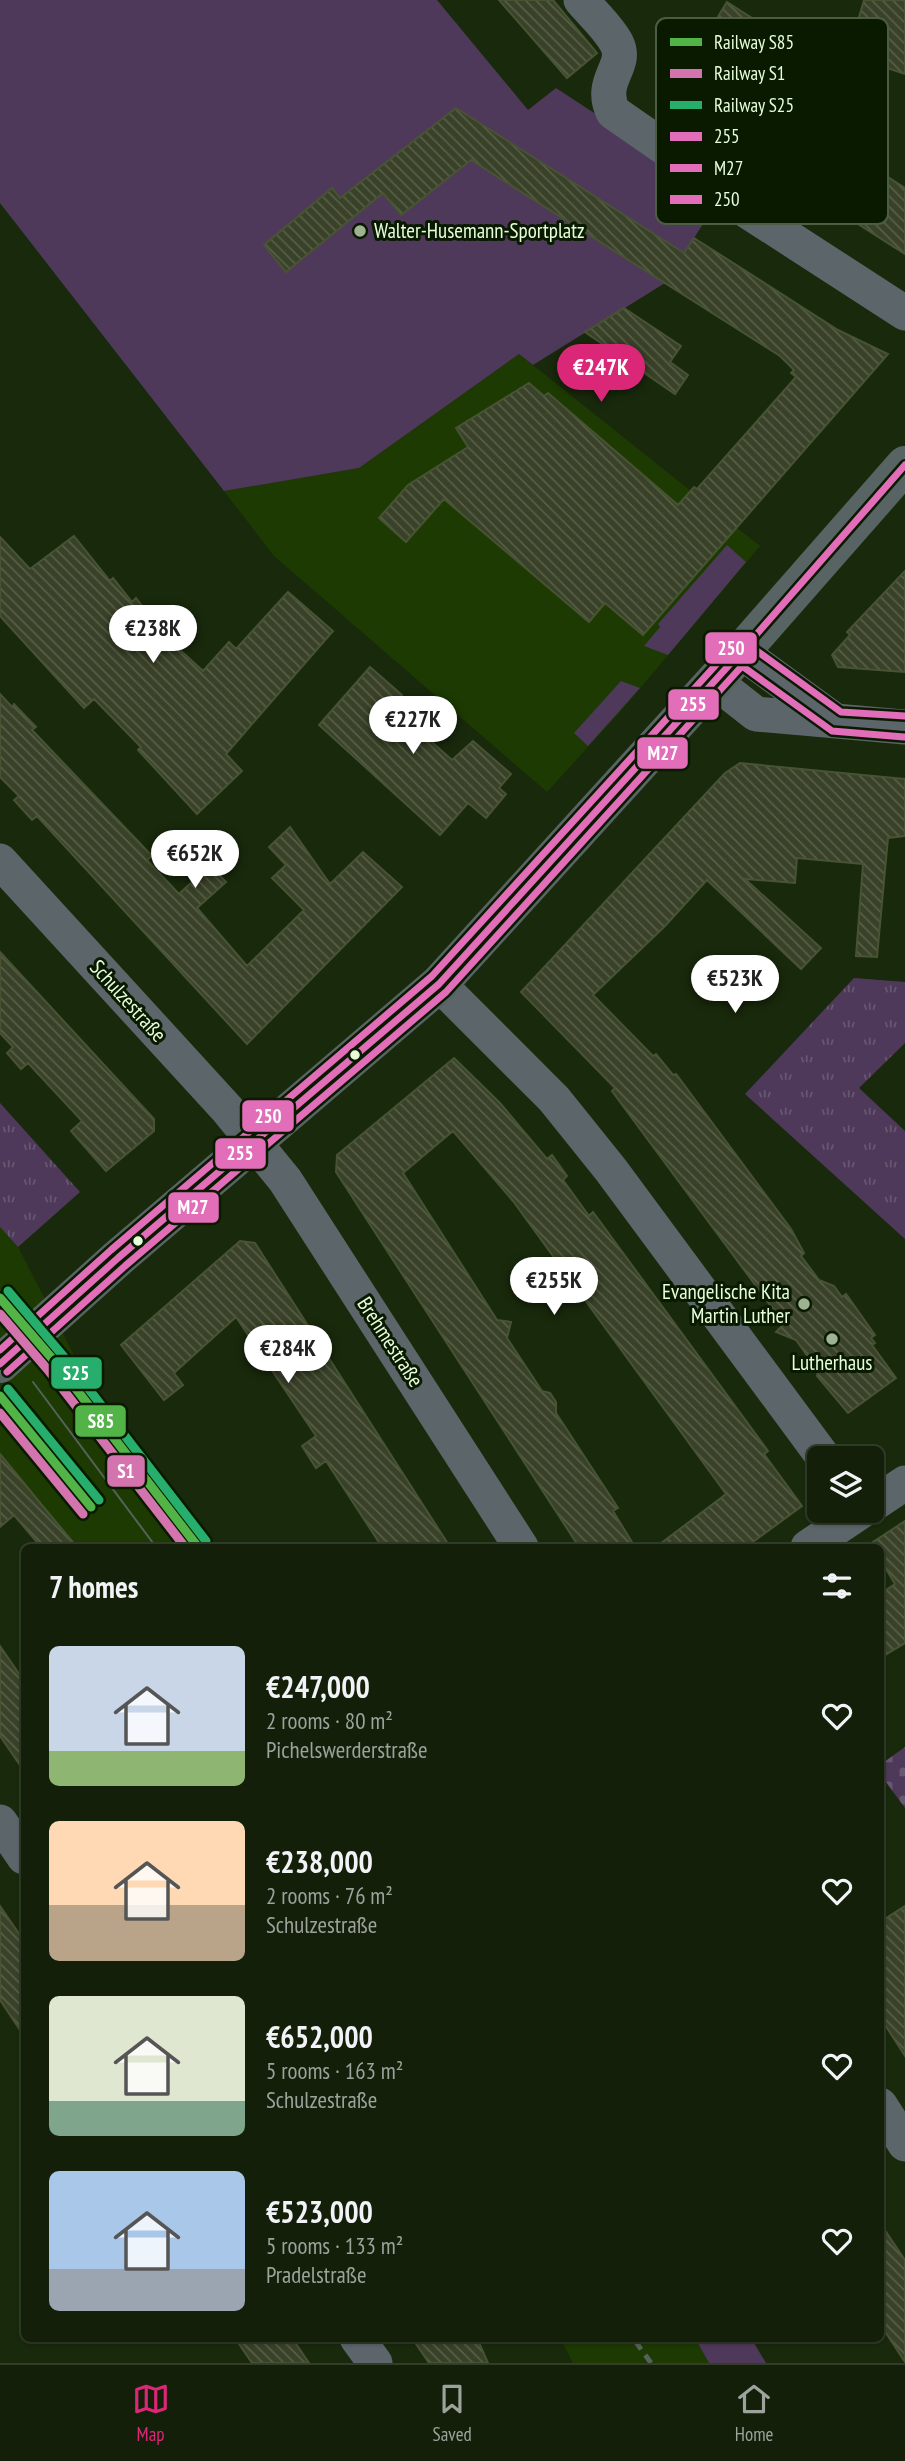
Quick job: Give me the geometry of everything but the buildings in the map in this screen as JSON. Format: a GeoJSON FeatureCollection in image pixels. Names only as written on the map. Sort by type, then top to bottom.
{"type":"FeatureCollection","features":[{"type":"Feature","properties":{"kind":"main road"},"geometry":{"type":"LineString","coordinates":[[0,1364],[254,1141],[439,984],[741,652],[905,466]]}},
{"type":"Feature","properties":{"kind":"street"},"geometry":{"type":"LineString","coordinates":[[582,0],[618,45],[619,63],[607,87],[607,100],[613,112],[656,143]]}},
{"type":"Feature","properties":{"kind":"street"},"geometry":{"type":"LineString","coordinates":[[768,224],[905,313]]}},
{"type":"Feature","properties":{"kind":"street"},"geometry":{"type":"LineString","coordinates":[[741,652],[837,722]]}},
{"type":"Feature","properties":{"kind":"street"},"geometry":{"type":"LineString","coordinates":[[714,681],[757,714],[905,727]]}},
{"type":"Feature","properties":{"kind":"street","name":"Schulzestraße"},"geometry":{"type":"LineString","coordinates":[[0,861],[254,1141]]}},
{"type":"Feature","properties":{"kind":"street"},"geometry":{"type":"LineString","coordinates":[[439,984],[554,1099],[619,1181],[815,1446]]}},
{"type":"Feature","properties":{"kind":"street","name":"Brehmestraße"},"geometry":{"type":"LineString","coordinates":[[254,1141],[288,1184],[520,1544]]}},
{"type":"Feature","properties":{"kind":"street"},"geometry":{"type":"LineString","coordinates":[[884,1497],[905,1483]]}},
{"type":"Feature","properties":{"kind":"street"},"geometry":{"type":"LineString","coordinates":[[812,1544],[844,1523]]}},
{"type":"Feature","properties":{"kind":"street"},"geometry":{"type":"LineString","coordinates":[[0,1822],[21,1853]]}},
{"type":"Feature","properties":{"kind":"street"},"geometry":{"type":"LineString","coordinates":[[884,2111],[905,2144]]}},
{"type":"Feature","properties":{"kind":"street"},"geometry":{"type":"LineString","coordinates":[[360,2342],[375,2363]]}},
{"type":"Feature","properties":{"kind":"shaded area"},"geometry":{"type":"Polygon","coordinates":[[[519,354],[760,546],[620,712],[547,792],[274,556],[224,491],[359,468],[519,354]]]}},
{"type":"Feature","properties":{"kind":"shaded area"},"geometry":{"type":"Polygon","coordinates":[[[0,1227],[18,1247],[75,1357],[211,1544],[75,1544],[0,1454],[0,1227]]]}},
{"type":"Feature","properties":{"kind":"shaded area"},"geometry":{"type":"Polygon","coordinates":[[[562,2342],[697,2342],[709,2363],[573,2363],[562,2342]]]}},
{"type":"Feature","properties":{"kind":"green space","name":"Walter-Husemann-Sportplatz"},"geometry":{"type":"Polygon","coordinates":[[[0,0],[437,0],[528,110],[556,88],[656,153],[656,224],[703,224],[665,283],[533,365],[519,354],[359,468],[224,491],[0,203],[0,0]]]}},
{"type":"Feature","properties":{"kind":"green space"},"geometry":{"type":"Polygon","coordinates":[[[727,545],[746,562],[668,655],[644,646],[660,627],[658,624],[727,545]]]}},
{"type":"Feature","properties":{"kind":"green space"},"geometry":{"type":"Polygon","coordinates":[[[621,681],[640,688],[588,746],[574,733],[621,681]]]}},
{"type":"Feature","properties":{"kind":"green space"},"geometry":{"type":"Polygon","coordinates":[[[854,978],[905,982],[905,1043],[859,1088],[905,1131],[905,1239],[745,1094],[854,978]]]}},
{"type":"Feature","properties":{"kind":"green space"},"geometry":{"type":"Polygon","coordinates":[[[0,1103],[80,1192],[18,1247],[0,1227],[0,1103]]]}},
{"type":"Feature","properties":{"kind":"green space"},"geometry":{"type":"Polygon","coordinates":[[[905,1747],[905,1808],[884,1779],[884,1762],[905,1747]]]}},
{"type":"Feature","properties":{"kind":"green space"},"geometry":{"type":"Polygon","coordinates":[[[697,2342],[753,2342],[766,2363],[709,2363],[697,2342]]]}},
{"type":"Feature","properties":{"kind":"tram line"},"geometry":{"type":"LineString","coordinates":[[33,1382],[154,1544]]}},
{"type":"Feature","properties":{"kind":"railway"},"geometry":{"type":"LineString","coordinates":[[636,2342],[651,2363]]}},
{"type":"Feature","properties":{"kind":"rail line","name":"S25"},"geometry":{"type":"LineString","coordinates":[[8,1291],[64,1357],[206,1541]]}},
{"type":"Feature","properties":{"kind":"rail line","name":"S85"},"geometry":{"type":"LineString","coordinates":[[0,1298],[56,1363],[196,1544]]}},
{"type":"Feature","properties":{"kind":"rail line","name":"S1"},"geometry":{"type":"LineString","coordinates":[[0,1314],[48,1370],[183,1544]]}},
{"type":"Feature","properties":{"kind":"rail line","name":"S25"},"geometry":{"type":"LineString","coordinates":[[8,1389],[99,1500]]}},
{"type":"Feature","properties":{"kind":"rail line","name":"S85"},"geometry":{"type":"LineString","coordinates":[[0,1396],[91,1507]]}},
{"type":"Feature","properties":{"kind":"rail line","name":"S1"},"geometry":{"type":"LineString","coordinates":[[0,1413],[83,1514]]}},
{"type":"Feature","properties":{"kind":"transit line","name":"255"},"geometry":{"type":"LineString","coordinates":[[0,1364],[118,1258],[439,984],[741,652],[905,465]]}},
{"type":"Feature","properties":{"kind":"transit line","name":"250"},"geometry":{"type":"LineString","coordinates":[[0,1350],[111,1250],[432,976],[735,644],[746,643],[841,712],[905,716]]}},
{"type":"Feature","properties":{"kind":"transit line","name":"M27"},"geometry":{"type":"LineString","coordinates":[[7,1372],[125,1266],[446,992],[742,666],[832,731],[904,737]]}},
{"type":"Feature","properties":{"kind":"place","name":"Walter-Husemann-Sportplatz"},"geometry":{"type":"Point","coordinates":[360,231]}},
{"type":"Feature","properties":{"kind":"place","name":"Evangelische Kita Martin Luther"},"geometry":{"type":"Point","coordinates":[804,1304]}},
{"type":"Feature","properties":{"kind":"place","name":"Lutherhaus"},"geometry":{"type":"Point","coordinates":[832,1339]}}]}
